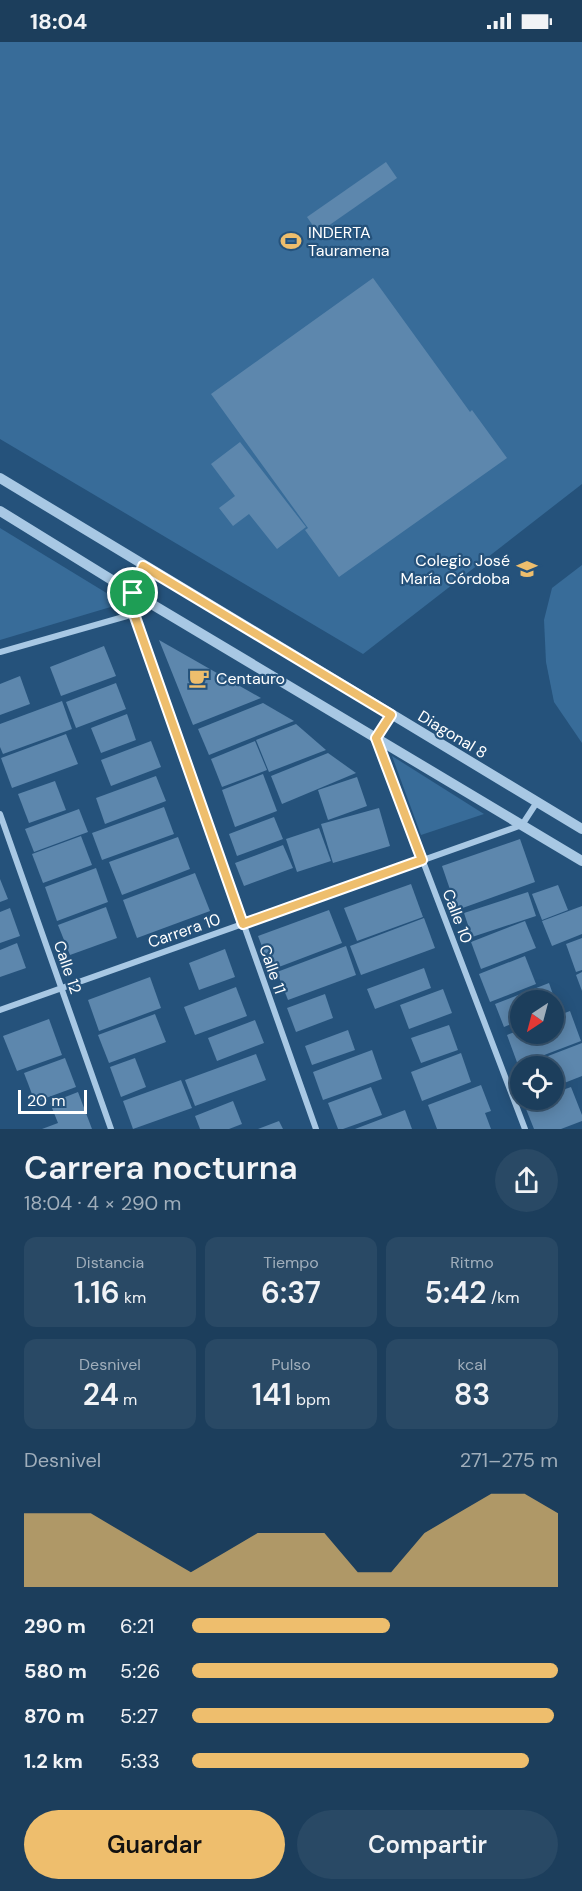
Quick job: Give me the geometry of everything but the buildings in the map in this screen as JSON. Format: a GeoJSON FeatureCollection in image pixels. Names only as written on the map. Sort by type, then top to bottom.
{"type":"FeatureCollection","features":[{"type":"Feature","properties":{"kind":"street","name":"Diagonal 8"},"geometry":{"type":"LineString","coordinates":[[0,478],[582,830]]}},
{"type":"Feature","properties":{"kind":"street"},"geometry":{"type":"LineString","coordinates":[[0,511],[582,861]]}},
{"type":"Feature","properties":{"kind":"street"},"geometry":{"type":"LineString","coordinates":[[133,593],[143,566]]}},
{"type":"Feature","properties":{"kind":"street","name":"Calle 11"},"geometry":{"type":"LineString","coordinates":[[133,593],[134,614],[316,1129]]}},
{"type":"Feature","properties":{"kind":"street"},"geometry":{"type":"LineString","coordinates":[[0,652],[134,614]]}},
{"type":"Feature","properties":{"kind":"street"},"geometry":{"type":"LineString","coordinates":[[376,738],[391,715]]}},
{"type":"Feature","properties":{"kind":"street","name":"Calle 10"},"geometry":{"type":"LineString","coordinates":[[376,738],[525,1129]]}},
{"type":"Feature","properties":{"kind":"street"},"geometry":{"type":"LineString","coordinates":[[522,825],[537,802]]}},
{"type":"Feature","properties":{"kind":"street","name":"Calle 12"},"geometry":{"type":"LineString","coordinates":[[0,814],[111,1129]]}},
{"type":"Feature","properties":{"kind":"street","name":"Carrera 10"},"geometry":{"type":"LineString","coordinates":[[0,1010],[522,825]]}},
{"type":"Feature","properties":{"kind":"shaded area","name":"INDERTA Tauramena"},"geometry":{"type":"Polygon","coordinates":[[[0,42],[582,42],[582,484],[363,654],[0,439],[0,42]]]}},
{"type":"Feature","properties":{"kind":"shaded area"},"geometry":{"type":"Polygon","coordinates":[[[0,528],[118,600],[114,606],[0,640],[0,528]]]}},
{"type":"Feature","properties":{"kind":"shaded area"},"geometry":{"type":"Polygon","coordinates":[[[582,565],[582,743],[554,702],[546,662],[544,620],[552,588],[582,565]]]}},
{"type":"Feature","properties":{"kind":"shaded area"},"geometry":{"type":"Polygon","coordinates":[[[392,756],[484,814],[421,835],[392,756]]]}},
{"type":"Feature","properties":{"kind":"place","name":"INDERTA Tauramena"},"geometry":{"type":"Point","coordinates":[291,241]}},
{"type":"Feature","properties":{"kind":"place","name":"Colegio José María Córdoba"},"geometry":{"type":"Point","coordinates":[527,569]}},
{"type":"Feature","properties":{"kind":"place","name":"Centauro"},"geometry":{"type":"Point","coordinates":[199,678]}},
{"type":"Feature","properties":{"kind":"route"},"geometry":{"type":"LineString","coordinates":[[143,566],[391,715],[376,738],[422,860],[243,924],[134,614],[133,593],[143,566]]}}]}
